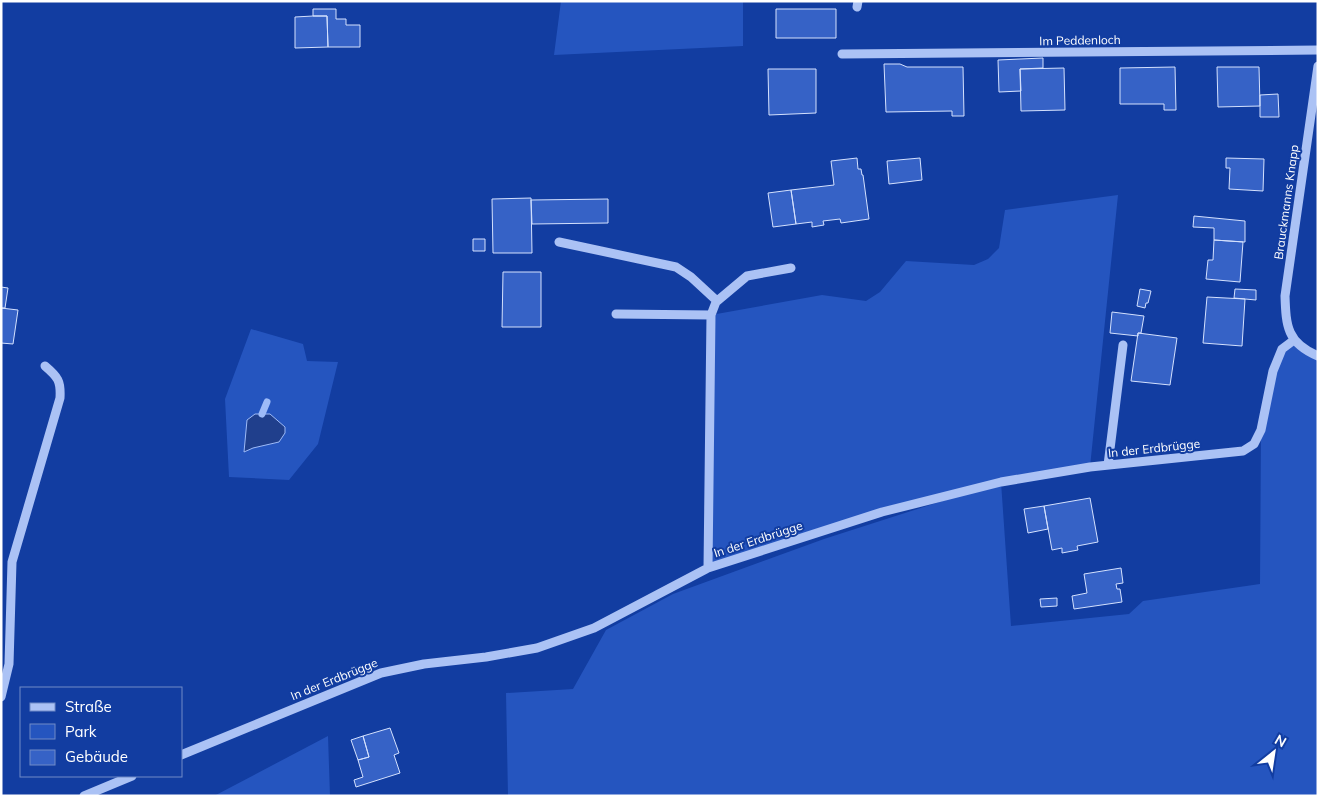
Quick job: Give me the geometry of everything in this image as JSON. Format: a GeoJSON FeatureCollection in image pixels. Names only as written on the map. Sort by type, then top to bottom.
{"type":"FeatureCollection","features":[{"type":"Feature","properties":{"kind":"street","name":"Im Peddenloch"},"geometry":{"type":"LineString","coordinates":[[842,54],[1318,50]]}},
{"type":"Feature","properties":{"kind":"street","name":"Brauckmanns Knapp"},"geometry":{"type":"LineString","coordinates":[[1294,340],[1286,321],[1285,296],[1318,66]]}},
{"type":"Feature","properties":{"kind":"street"},"geometry":{"type":"LineString","coordinates":[[560,242],[676,267],[691,276],[717,301]]}},
{"type":"Feature","properties":{"kind":"street"},"geometry":{"type":"LineString","coordinates":[[708,568],[711,315],[717,301],[747,276],[791,268]]}},
{"type":"Feature","properties":{"kind":"street"},"geometry":{"type":"LineString","coordinates":[[616,314],[711,315]]}},
{"type":"Feature","properties":{"kind":"street"},"geometry":{"type":"LineString","coordinates":[[1294,340],[1307,351],[1318,356]]}},
{"type":"Feature","properties":{"kind":"street","name":"In der Erdbrügge"},"geometry":{"type":"LineString","coordinates":[[182,755],[380,673],[424,664],[486,657],[538,648],[594,628],[708,568],[882,512],[1001,482],[1108,465],[1243,451],[1254,444],[1262,430],[1273,372],[1282,350],[1294,340]]}},
{"type":"Feature","properties":{"kind":"street"},"geometry":{"type":"LineString","coordinates":[[1108,465],[1123,345]]}},
{"type":"Feature","properties":{"kind":"street"},"geometry":{"type":"LineString","coordinates":[[1,697],[9,664],[12,562],[60,398],[60,385],[56,375],[46,366]]}},
{"type":"Feature","properties":{"kind":"street"},"geometry":{"type":"LineString","coordinates":[[84,796],[130,777]]}},
{"type":"Feature","properties":{"kind":"green space"},"geometry":{"type":"Polygon","coordinates":[[[561,1],[743,1],[743,46],[554,55],[561,1]]]}},
{"type":"Feature","properties":{"kind":"green space"},"geometry":{"type":"Polygon","coordinates":[[[1118,195],[1090,467],[1001,482],[1011,626],[1129,614],[1143,601],[1260,584],[1261,430],[1282,349],[1294,340],[1318,356],[1318,796],[508,796],[506,693],[573,689],[606,630],[673,594],[824,539],[989,486],[882,512],[708,568],[711,315],[822,295],[866,301],[880,292],[906,261],[974,265],[988,259],[999,248],[1005,210],[1118,195]]]}},
{"type":"Feature","properties":{"kind":"green space"},"geometry":{"type":"Polygon","coordinates":[[[251,329],[303,344],[307,361],[338,362],[318,444],[289,480],[229,477],[225,399],[251,329]]]}},
{"type":"Feature","properties":{"kind":"green space"},"geometry":{"type":"Polygon","coordinates":[[[328,736],[330,796],[214,796],[328,736]]]}},
{"type":"Feature","properties":{"kind":"shaded area"},"geometry":{"type":"Polygon","coordinates":[[[255,414],[270,414],[285,427],[285,433],[279,442],[244,452],[247,420],[255,414]]]}},
{"type":"Feature","properties":{"kind":"building"},"geometry":{"type":"Polygon","coordinates":[[[313,9],[336,9],[336,19],[346,19],[346,25],[360,25],[360,47],[328,47],[327,16],[313,16],[313,9]]]}},
{"type":"Feature","properties":{"kind":"building"},"geometry":{"type":"Polygon","coordinates":[[[776,9],[836,9],[836,38],[776,38],[776,9]]]}},
{"type":"Feature","properties":{"kind":"building"},"geometry":{"type":"Polygon","coordinates":[[[327,16],[328,47],[295,48],[295,17],[327,16]]]}},
{"type":"Feature","properties":{"kind":"building"},"geometry":{"type":"Polygon","coordinates":[[[1043,58],[1043,68],[1020,69],[1021,91],[999,92],[998,60],[1043,58]]]}},
{"type":"Feature","properties":{"kind":"building"},"geometry":{"type":"Polygon","coordinates":[[[884,64],[900,64],[907,67],[963,67],[964,116],[952,116],[952,111],[886,112],[884,64]]]}},
{"type":"Feature","properties":{"kind":"building"},"geometry":{"type":"Polygon","coordinates":[[[1175,67],[1176,110],[1164,110],[1164,104],[1120,104],[1120,68],[1175,67]]]}},
{"type":"Feature","properties":{"kind":"building"},"geometry":{"type":"Polygon","coordinates":[[[1217,67],[1259,67],[1260,106],[1218,107],[1217,67]]]}},
{"type":"Feature","properties":{"kind":"building"},"geometry":{"type":"Polygon","coordinates":[[[1064,68],[1065,110],[1021,111],[1020,69],[1064,68]]]}},
{"type":"Feature","properties":{"kind":"building"},"geometry":{"type":"Polygon","coordinates":[[[768,69],[816,69],[816,113],[769,115],[768,69]]]}},
{"type":"Feature","properties":{"kind":"building"},"geometry":{"type":"Polygon","coordinates":[[[1278,94],[1279,117],[1260,117],[1260,95],[1278,94]]]}},
{"type":"Feature","properties":{"kind":"building"},"geometry":{"type":"Polygon","coordinates":[[[857,158],[858,169],[861,169],[863,175],[869,219],[841,223],[840,219],[823,221],[824,225],[812,227],[812,222],[796,224],[791,190],[834,185],[831,161],[857,158]]]}},
{"type":"Feature","properties":{"kind":"building"},"geometry":{"type":"Polygon","coordinates":[[[920,158],[922,180],[889,184],[887,161],[920,158]]]}},
{"type":"Feature","properties":{"kind":"building"},"geometry":{"type":"Polygon","coordinates":[[[1226,158],[1264,159],[1263,191],[1229,189],[1230,168],[1226,168],[1226,158]]]}},
{"type":"Feature","properties":{"kind":"building"},"geometry":{"type":"Polygon","coordinates":[[[791,190],[796,224],[773,227],[768,193],[791,190]]]}},
{"type":"Feature","properties":{"kind":"building"},"geometry":{"type":"Polygon","coordinates":[[[531,198],[532,253],[493,253],[492,199],[531,198]]]}},
{"type":"Feature","properties":{"kind":"building"},"geometry":{"type":"Polygon","coordinates":[[[608,199],[608,223],[532,224],[531,200],[608,199]]]}},
{"type":"Feature","properties":{"kind":"building"},"geometry":{"type":"Polygon","coordinates":[[[1194,216],[1245,221],[1245,242],[1214,240],[1214,228],[1193,227],[1194,216]]]}},
{"type":"Feature","properties":{"kind":"building"},"geometry":{"type":"Polygon","coordinates":[[[473,239],[485,239],[485,251],[473,251],[473,239]]]}},
{"type":"Feature","properties":{"kind":"building"},"geometry":{"type":"Polygon","coordinates":[[[1214,240],[1243,242],[1240,282],[1206,279],[1208,260],[1213,260],[1214,240]]]}},
{"type":"Feature","properties":{"kind":"building"},"geometry":{"type":"Polygon","coordinates":[[[503,272],[541,272],[541,327],[502,327],[503,272]]]}},
{"type":"Feature","properties":{"kind":"building"},"geometry":{"type":"Polygon","coordinates":[[[1,287],[8,288],[5,308],[1,308],[1,287]]]}},
{"type":"Feature","properties":{"kind":"building"},"geometry":{"type":"Polygon","coordinates":[[[1140,289],[1151,291],[1145,308],[1137,306],[1140,289]]]}},
{"type":"Feature","properties":{"kind":"building"},"geometry":{"type":"Polygon","coordinates":[[[1235,289],[1256,290],[1256,300],[1234,298],[1235,289]]]}},
{"type":"Feature","properties":{"kind":"building"},"geometry":{"type":"Polygon","coordinates":[[[1207,297],[1245,299],[1242,346],[1203,343],[1207,297]]]}},
{"type":"Feature","properties":{"kind":"building"},"geometry":{"type":"Polygon","coordinates":[[[1,308],[18,310],[13,344],[1,343],[1,308]]]}},
{"type":"Feature","properties":{"kind":"building"},"geometry":{"type":"Polygon","coordinates":[[[1112,312],[1144,316],[1141,333],[1138,333],[1138,336],[1110,333],[1112,312]]]}},
{"type":"Feature","properties":{"kind":"building"},"geometry":{"type":"Polygon","coordinates":[[[1138,333],[1177,338],[1170,385],[1131,381],[1138,333]]]}},
{"type":"Feature","properties":{"kind":"building"},"geometry":{"type":"Polygon","coordinates":[[[1090,498],[1098,542],[1077,546],[1078,550],[1062,553],[1062,548],[1052,550],[1044,506],[1090,498]]]}},
{"type":"Feature","properties":{"kind":"building"},"geometry":{"type":"Polygon","coordinates":[[[1044,506],[1048,529],[1028,533],[1024,509],[1044,506]]]}},
{"type":"Feature","properties":{"kind":"building"},"geometry":{"type":"Polygon","coordinates":[[[1121,568],[1123,583],[1116,584],[1117,589],[1120,589],[1122,602],[1074,609],[1072,596],[1087,593],[1084,574],[1121,568]]]}},
{"type":"Feature","properties":{"kind":"building"},"geometry":{"type":"Polygon","coordinates":[[[1057,598],[1057,606],[1041,607],[1040,599],[1057,598]]]}},
{"type":"Feature","properties":{"kind":"building"},"geometry":{"type":"Polygon","coordinates":[[[390,728],[399,753],[394,755],[400,773],[356,787],[354,780],[363,777],[358,760],[369,757],[363,736],[390,728]]]}},
{"type":"Feature","properties":{"kind":"building"},"geometry":{"type":"Polygon","coordinates":[[[363,736],[369,757],[358,760],[351,740],[363,736]]]}},
{"type":"Feature","properties":{"kind":"waterway"},"geometry":{"type":"LineString","coordinates":[[262,414],[267,402]]}}]}
